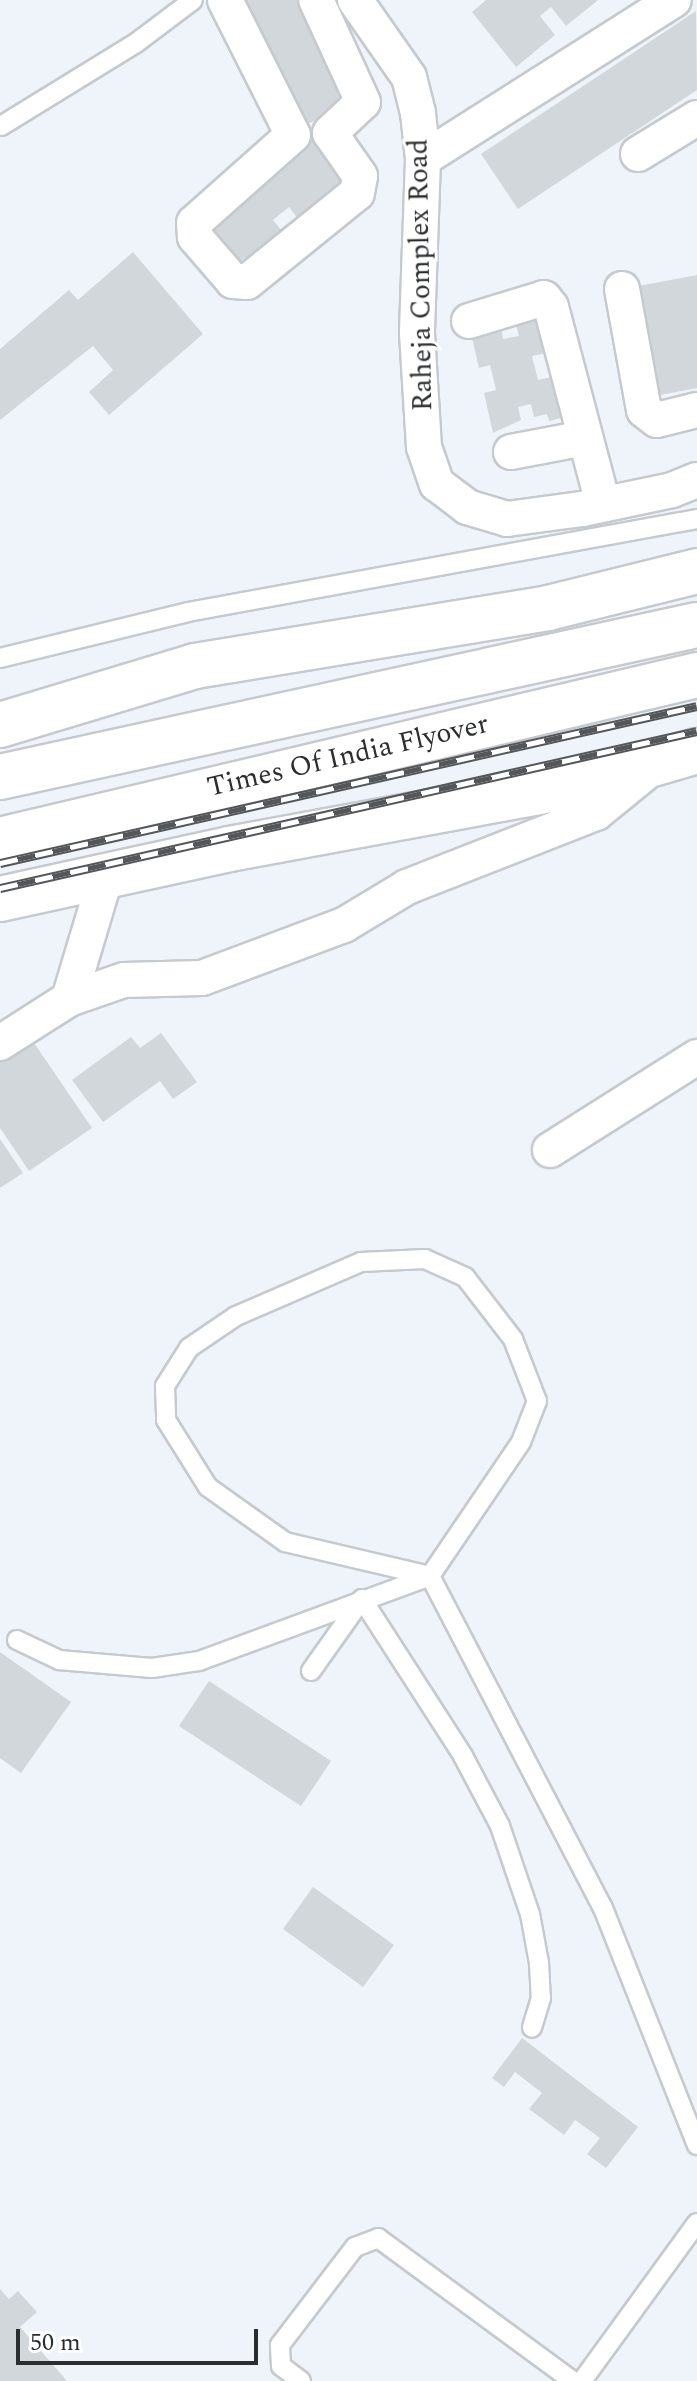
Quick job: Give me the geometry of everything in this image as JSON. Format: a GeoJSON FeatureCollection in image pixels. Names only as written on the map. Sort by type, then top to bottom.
{"type":"FeatureCollection","features":[{"type":"Feature","properties":{"kind":"main road"},"geometry":{"type":"LineString","coordinates":[[0,725],[195,666],[548,608],[697,571]]}},
{"type":"Feature","properties":{"kind":"main road","name":"Times Of India Flyover"},"geometry":{"type":"LineString","coordinates":[[0,777],[697,625]]}},
{"type":"Feature","properties":{"kind":"main road","name":"Times Of India Flyover"},"geometry":{"type":"LineString","coordinates":[[0,840],[697,675]]}},
{"type":"Feature","properties":{"kind":"main road"},"geometry":{"type":"LineString","coordinates":[[0,899],[588,783],[678,756]]}},
{"type":"Feature","properties":{"kind":"street"},"geometry":{"type":"LineString","coordinates":[[316,0],[363,102],[330,133],[293,135],[194,223],[195,237],[233,281],[247,282],[357,193],[360,176],[330,133]]}},
{"type":"Feature","properties":{"kind":"street","name":"Raheja Complex Road"},"geometry":{"type":"LineString","coordinates":[[355,0],[409,77],[423,159],[417,333],[424,447],[437,484],[467,507],[507,519],[603,504],[697,480]]}},
{"type":"Feature","properties":{"kind":"street"},"geometry":{"type":"LineString","coordinates":[[423,159],[674,0]]}},
{"type":"Feature","properties":{"kind":"street"},"geometry":{"type":"LineString","coordinates":[[219,1],[293,135]]}},
{"type":"Feature","properties":{"kind":"street"},"geometry":{"type":"LineString","coordinates":[[638,154],[697,118]]}},
{"type":"Feature","properties":{"kind":"street"},"geometry":{"type":"LineString","coordinates":[[622,289],[644,410],[657,420],[697,410]]}},
{"type":"Feature","properties":{"kind":"street"},"geometry":{"type":"LineString","coordinates":[[469,321],[544,298],[551,307],[603,504]]}},
{"type":"Feature","properties":{"kind":"street"},"geometry":{"type":"LineString","coordinates":[[511,452],[585,438]]}},
{"type":"Feature","properties":{"kind":"street"},"geometry":{"type":"LineString","coordinates":[[0,1043],[69,999],[124,980],[202,978],[344,925],[407,887],[596,813],[678,756]]}},
{"type":"Feature","properties":{"kind":"street"},"geometry":{"type":"LineString","coordinates":[[69,999],[106,876]]}},
{"type":"Feature","properties":{"kind":"street"},"geometry":{"type":"LineString","coordinates":[[550,1150],[697,1057]]}},
{"type":"Feature","properties":{"kind":"lane"},"geometry":{"type":"LineString","coordinates":[[1,126],[136,43],[219,1]]}},
{"type":"Feature","properties":{"kind":"lane"},"geometry":{"type":"LineString","coordinates":[[0,658],[188,612],[697,519]]}},
{"type":"Feature","properties":{"kind":"lane"},"geometry":{"type":"LineString","coordinates":[[17,1640],[59,1660],[152,1668],[199,1661],[430,1576],[521,1442],[537,1401],[513,1339],[465,1277],[425,1259],[361,1262],[236,1316],[189,1348],[165,1386],[166,1420],[208,1487],[285,1542],[430,1576],[603,1908],[697,2145]]}},
{"type":"Feature","properties":{"kind":"lane"},"geometry":{"type":"LineString","coordinates":[[311,1671],[362,1599]]}},
{"type":"Feature","properties":{"kind":"lane"},"geometry":{"type":"LineString","coordinates":[[362,1599],[463,1756],[500,1826],[530,1914],[539,1963],[541,1998],[532,2028]]}},
{"type":"Feature","properties":{"kind":"lane"},"geometry":{"type":"LineString","coordinates":[[582,2381],[697,2223]]}},
{"type":"Feature","properties":{"kind":"lane"},"geometry":{"type":"LineString","coordinates":[[301,2381],[281,2366],[280,2345],[355,2247],[378,2238],[573,2381]]}},
{"type":"Feature","properties":{"kind":"building"},"geometry":{"type":"Polygon","coordinates":[[[244,0],[308,0],[320,27],[310,31],[318,48],[328,43],[355,102],[303,126],[244,0]]]}},
{"type":"Feature","properties":{"kind":"building"},"geometry":{"type":"Polygon","coordinates":[[[486,0],[598,0],[566,26],[551,7],[540,16],[555,35],[516,67],[472,12],[486,0]]]}},
{"type":"Feature","properties":{"kind":"building"},"geometry":{"type":"Polygon","coordinates":[[[696,11],[697,90],[518,209],[481,154],[696,11]]]}},
{"type":"Feature","properties":{"kind":"building"},"geometry":{"type":"Polygon","coordinates":[[[314,139],[351,185],[302,224],[289,207],[273,220],[286,236],[250,265],[245,257],[233,267],[202,228],[314,139]]]}},
{"type":"Feature","properties":{"kind":"building"},"geometry":{"type":"Polygon","coordinates":[[[133,252],[203,334],[109,415],[89,392],[113,370],[93,346],[0,420],[0,349],[69,290],[78,300],[133,252]]]}},
{"type":"Feature","properties":{"kind":"building"},"geometry":{"type":"Polygon","coordinates":[[[697,275],[697,388],[655,396],[633,287],[697,275]]]}},
{"type":"Feature","properties":{"kind":"building"},"geometry":{"type":"Polygon","coordinates":[[[542,313],[551,352],[532,356],[538,380],[559,375],[569,416],[549,421],[547,414],[534,417],[531,404],[518,407],[521,420],[493,433],[484,393],[496,390],[490,365],[479,368],[470,329],[501,327],[503,339],[519,336],[516,324],[542,313]]]}},
{"type":"Feature","properties":{"kind":"building"},"geometry":{"type":"Polygon","coordinates":[[[161,1033],[197,1082],[173,1099],[160,1081],[103,1122],[72,1080],[131,1037],[140,1048],[161,1033]]]}},
{"type":"Feature","properties":{"kind":"building"},"geometry":{"type":"Polygon","coordinates":[[[30,1037],[92,1128],[29,1171],[0,1128],[0,1057],[30,1037]]]}},
{"type":"Feature","properties":{"kind":"building"},"geometry":{"type":"Polygon","coordinates":[[[0,1139],[23,1173],[0,1188],[0,1139]]]}},
{"type":"Feature","properties":{"kind":"building"},"geometry":{"type":"Polygon","coordinates":[[[0,1652],[71,1702],[21,1773],[0,1758],[0,1652]]]}},
{"type":"Feature","properties":{"kind":"building"},"geometry":{"type":"Polygon","coordinates":[[[209,1681],[331,1761],[301,1806],[179,1726],[209,1681]]]}},
{"type":"Feature","properties":{"kind":"building"},"geometry":{"type":"Polygon","coordinates":[[[313,1887],[394,1945],[363,1987],[283,1929],[313,1887]]]}},
{"type":"Feature","properties":{"kind":"building"},"geometry":{"type":"Polygon","coordinates":[[[522,2038],[638,2127],[606,2168],[587,2154],[600,2138],[575,2120],[564,2135],[529,2109],[542,2093],[515,2072],[504,2087],[492,2078],[522,2038]]]}},
{"type":"Feature","properties":{"kind":"building"},"geometry":{"type":"Polygon","coordinates":[[[0,2289],[9,2299],[18,2291],[37,2312],[20,2327],[67,2381],[0,2381],[0,2289]]]}},
{"type":"Feature","properties":{"kind":"railway"},"geometry":{"type":"LineString","coordinates":[[0,863],[697,706]]}},
{"type":"Feature","properties":{"kind":"railway"},"geometry":{"type":"LineString","coordinates":[[0,888],[697,731]]}}]}
